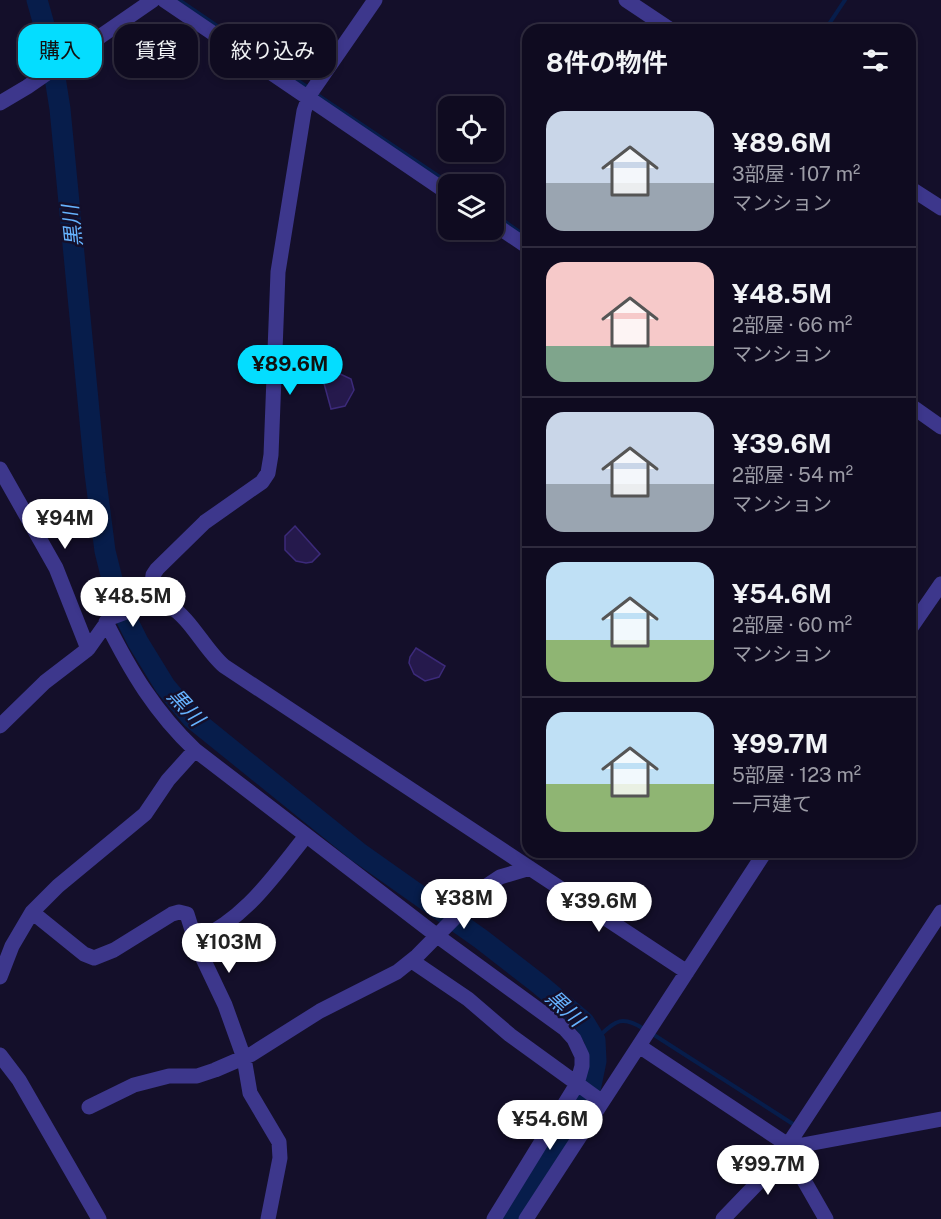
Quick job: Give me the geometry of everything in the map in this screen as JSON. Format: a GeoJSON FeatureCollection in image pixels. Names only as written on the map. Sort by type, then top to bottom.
{"type":"FeatureCollection","features":[{"type":"Feature","properties":{"kind":"street"},"geometry":{"type":"LineString","coordinates":[[0,103],[27,87],[153,0]]}},
{"type":"Feature","properties":{"kind":"street"},"geometry":{"type":"LineString","coordinates":[[164,0],[438,186]]}},
{"type":"Feature","properties":{"kind":"street"},"geometry":{"type":"LineString","coordinates":[[147,605],[153,575],[160,565],[195,530],[253,489],[267,473],[271,455],[278,272],[302,120],[309,98],[375,0]]}},
{"type":"Feature","properties":{"kind":"street"},"geometry":{"type":"LineString","coordinates":[[626,0],[661,24]]}},
{"type":"Feature","properties":{"kind":"street"},"geometry":{"type":"LineString","coordinates":[[916,192],[941,208]]}},
{"type":"Feature","properties":{"kind":"street"},"geometry":{"type":"LineString","coordinates":[[504,231],[522,243]]}},
{"type":"Feature","properties":{"kind":"street"},"geometry":{"type":"LineString","coordinates":[[916,409],[941,427]]}},
{"type":"Feature","properties":{"kind":"street"},"geometry":{"type":"LineString","coordinates":[[0,469],[56,568],[88,649]]}},
{"type":"Feature","properties":{"kind":"street"},"geometry":{"type":"LineString","coordinates":[[916,620],[941,584]]}},
{"type":"Feature","properties":{"kind":"street"},"geometry":{"type":"LineString","coordinates":[[0,726],[45,682],[88,649],[108,620],[147,605],[169,606],[224,666],[687,972]]}},
{"type":"Feature","properties":{"kind":"street"},"geometry":{"type":"LineString","coordinates":[[108,620],[130,670],[142,688],[165,719],[195,750],[306,836],[546,1014],[574,1039],[582,1056],[579,1085],[494,1219]]}},
{"type":"Feature","properties":{"kind":"street"},"geometry":{"type":"LineString","coordinates":[[0,977],[12,946],[32,912],[45,897],[145,814],[168,780],[195,750]]}},
{"type":"Feature","properties":{"kind":"street"},"geometry":{"type":"LineString","coordinates":[[196,941],[227,923],[248,907],[306,836]]}},
{"type":"Feature","properties":{"kind":"street"},"geometry":{"type":"LineString","coordinates":[[526,1219],[598,1099],[644,1038],[761,858]]}},
{"type":"Feature","properties":{"kind":"street"},"geometry":{"type":"LineString","coordinates":[[89,1107],[134,1085],[169,1076],[197,1076],[244,1058],[320,1011],[376,984],[412,961],[466,905],[500,877],[530,868]]}},
{"type":"Feature","properties":{"kind":"street"},"geometry":{"type":"LineString","coordinates":[[32,912],[84,954],[94,958],[114,950],[172,914],[179,912],[187,914],[196,941],[225,1005],[244,1058],[250,1093],[279,1142],[280,1158],[268,1219]]}},
{"type":"Feature","properties":{"kind":"street"},"geometry":{"type":"LineString","coordinates":[[723,1219],[774,1166],[941,912]]}},
{"type":"Feature","properties":{"kind":"street"},"geometry":{"type":"LineString","coordinates":[[412,961],[468,999],[510,1035],[598,1099]]}},
{"type":"Feature","properties":{"kind":"street"},"geometry":{"type":"LineString","coordinates":[[644,1038],[787,1147],[826,1219]]}},
{"type":"Feature","properties":{"kind":"street"},"geometry":{"type":"LineString","coordinates":[[0,1056],[20,1080],[99,1219]]}},
{"type":"Feature","properties":{"kind":"street"},"geometry":{"type":"LineString","coordinates":[[787,1147],[941,1119]]}},
{"type":"Feature","properties":{"kind":"building"},"geometry":{"type":"Polygon","coordinates":[[[336,372],[351,379],[354,390],[345,406],[331,409],[322,376],[336,372]]]}},
{"type":"Feature","properties":{"kind":"building"},"geometry":{"type":"Polygon","coordinates":[[[295,526],[320,554],[312,562],[296,561],[285,550],[285,536],[295,526]]]}},
{"type":"Feature","properties":{"kind":"building"},"geometry":{"type":"Polygon","coordinates":[[[416,648],[445,666],[439,677],[425,681],[414,674],[409,663],[416,648]]]}},
{"type":"Feature","properties":{"kind":"waterway","name":"黒川"},"geometry":{"type":"LineString","coordinates":[[37,0],[50,46],[60,109],[95,473],[105,551],[113,583],[138,642],[165,686],[192,718],[358,852],[481,939],[539,984],[584,1022],[595,1040],[596,1061],[590,1090],[507,1219]]}},
{"type":"Feature","properties":{"kind":"waterway"},"geometry":{"type":"LineString","coordinates":[[179,0],[310,89]]}},
{"type":"Feature","properties":{"kind":"waterway"},"geometry":{"type":"LineString","coordinates":[[829,24],[845,0]]}},
{"type":"Feature","properties":{"kind":"waterway"},"geometry":{"type":"LineString","coordinates":[[316,94],[438,176]]}},
{"type":"Feature","properties":{"kind":"waterway"},"geometry":{"type":"LineString","coordinates":[[504,221],[522,234]]}},
{"type":"Feature","properties":{"kind":"waterway"},"geometry":{"type":"LineString","coordinates":[[595,1040],[617,1022],[628,1022],[644,1029]]}},
{"type":"Feature","properties":{"kind":"waterway"},"geometry":{"type":"LineString","coordinates":[[651,1033],[796,1126]]}}]}
